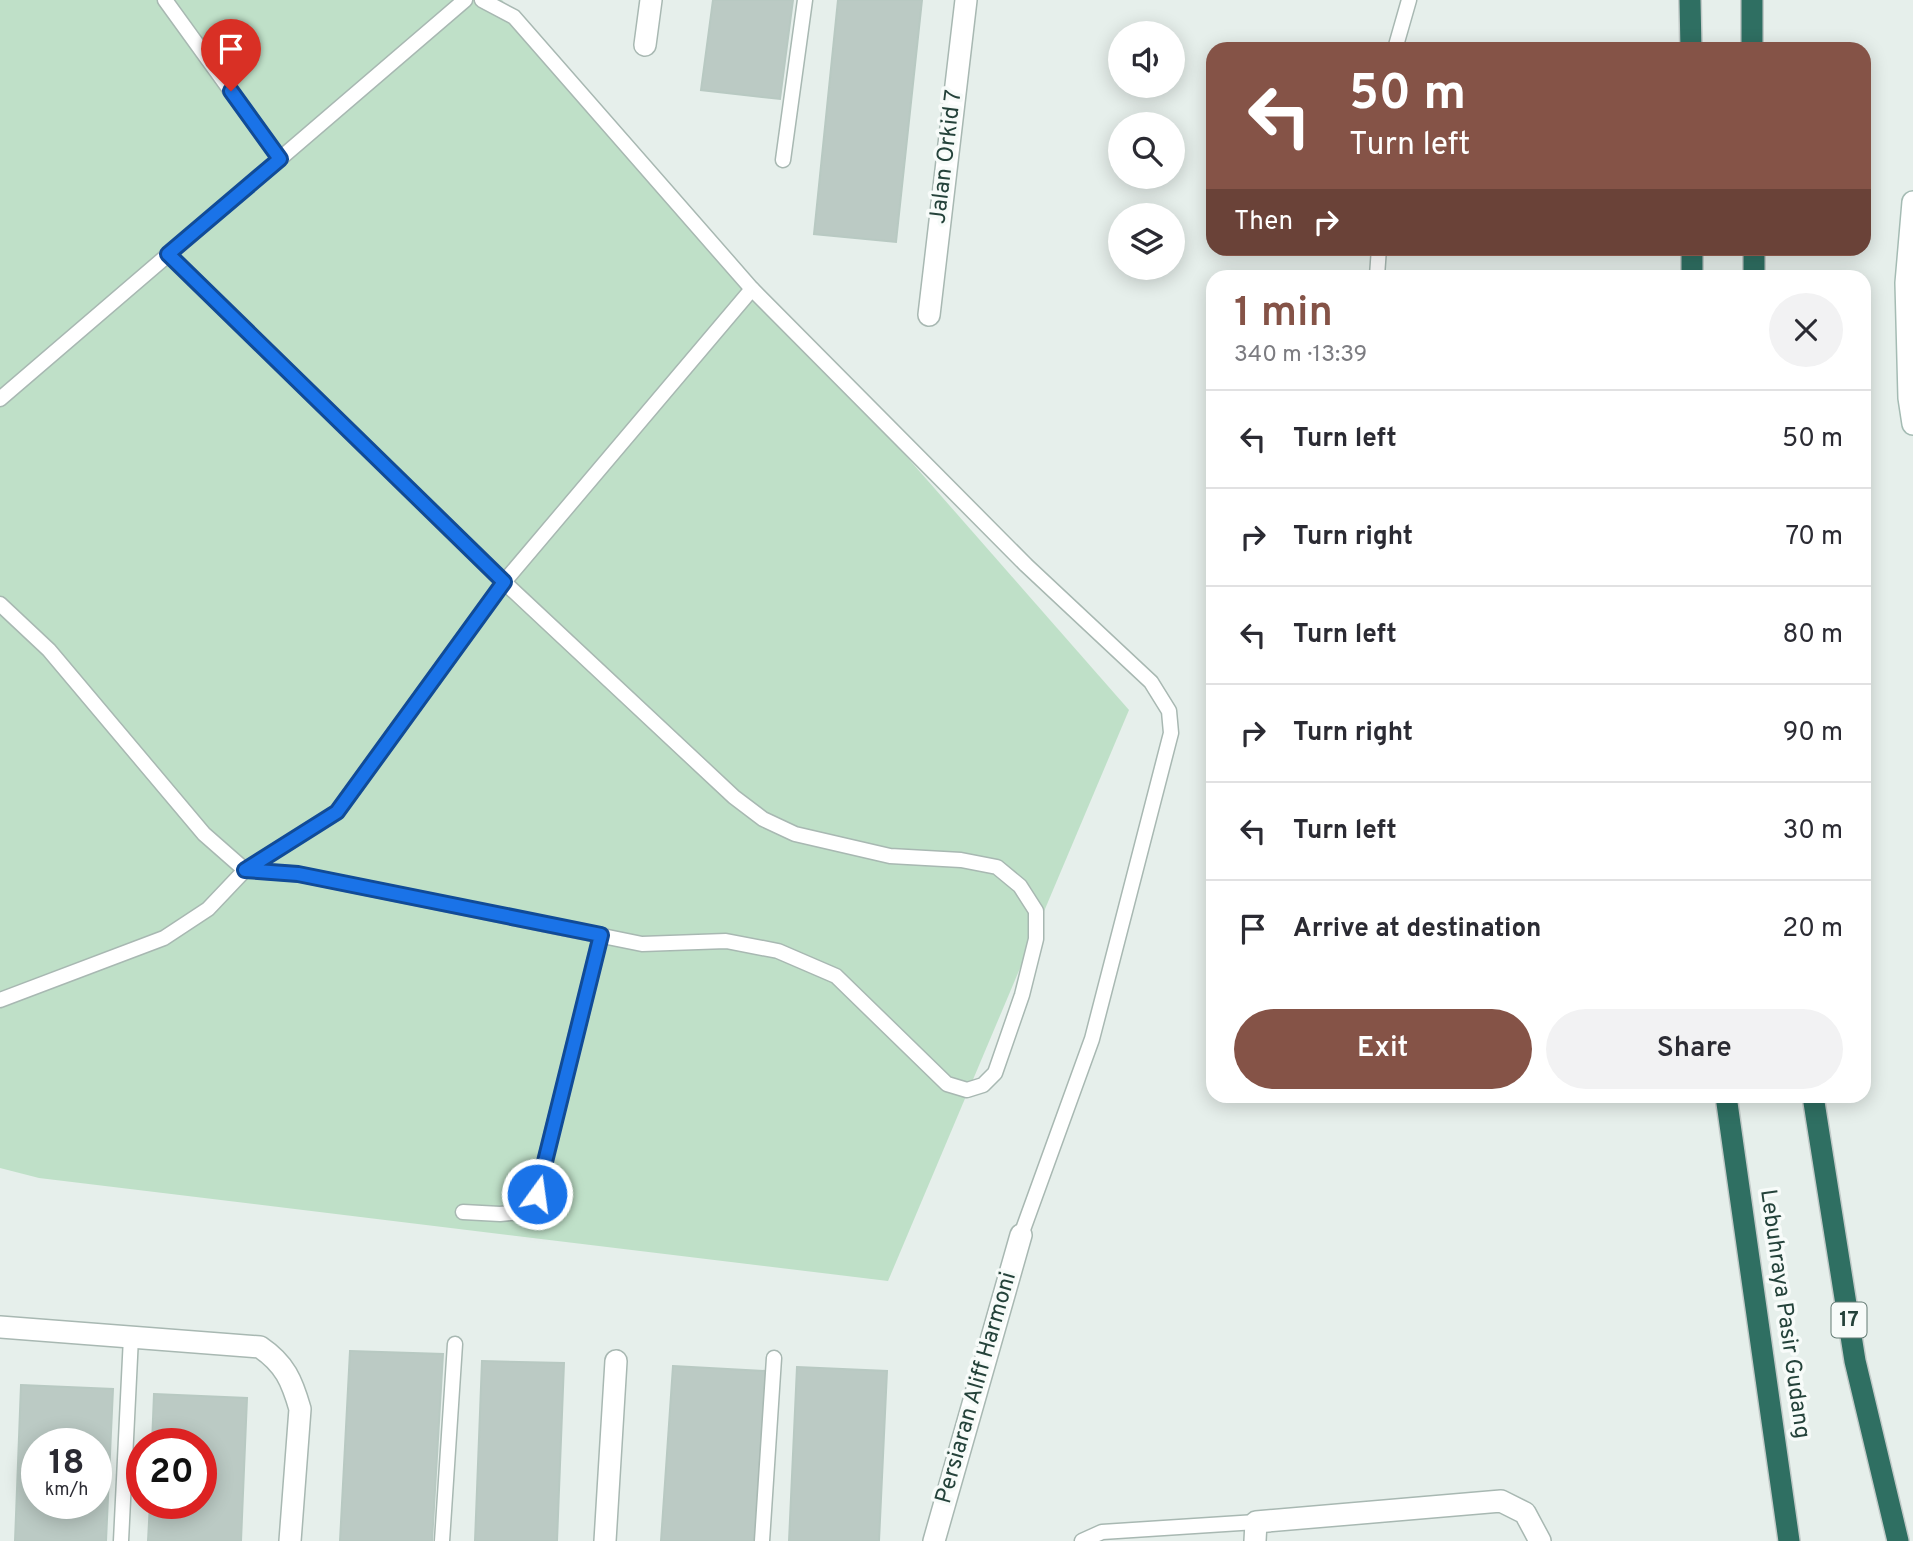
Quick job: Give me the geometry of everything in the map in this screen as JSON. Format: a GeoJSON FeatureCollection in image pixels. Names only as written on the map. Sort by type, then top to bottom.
{"type":"FeatureCollection","features":[{"type":"Feature","properties":{"kind":"highway"},"geometry":{"type":"LineString","coordinates":[[1690,0],[1691,42]]}},
{"type":"Feature","properties":{"kind":"highway"},"geometry":{"type":"LineString","coordinates":[[1752,0],[1752,42]]}},
{"type":"Feature","properties":{"kind":"highway","name":"Lebuhraya Pasir Gudang"},"geometry":{"type":"LineString","coordinates":[[1727,1103],[1789,1541]]}},
{"type":"Feature","properties":{"kind":"highway","name":"17"},"geometry":{"type":"LineString","coordinates":[[1815,1103],[1855,1361],[1898,1541]]}},
{"type":"Feature","properties":{"kind":"highway"},"geometry":{"type":"LineString","coordinates":[[1778,1453],[1778,1541]]}},
{"type":"Feature","properties":{"kind":"street"},"geometry":{"type":"LineString","coordinates":[[645,45],[651,0]]}},
{"type":"Feature","properties":{"kind":"street","name":"Jalan Orkid 7"},"geometry":{"type":"LineString","coordinates":[[929,315],[966,0]]}},
{"type":"Feature","properties":{"kind":"street"},"geometry":{"type":"LineString","coordinates":[[1913,202],[1906,283],[1909,398],[1913,424]]}},
{"type":"Feature","properties":{"kind":"street","name":"Persiaran Aliff Harmoni"},"geometry":{"type":"LineString","coordinates":[[934,1541],[1021,1235]]}},
{"type":"Feature","properties":{"kind":"street"},"geometry":{"type":"LineString","coordinates":[[0,1327],[260,1347],[275,1357],[295,1389],[300,1409],[290,1541]]}},
{"type":"Feature","properties":{"kind":"street"},"geometry":{"type":"LineString","coordinates":[[605,1541],[616,1361]]}},
{"type":"Feature","properties":{"kind":"street"},"geometry":{"type":"LineString","coordinates":[[1255,1531],[1501,1501],[1525,1513],[1540,1541]]}},
{"type":"Feature","properties":{"kind":"lane"},"geometry":{"type":"LineString","coordinates":[[165,0],[280,159]]}},
{"type":"Feature","properties":{"kind":"lane"},"geometry":{"type":"LineString","coordinates":[[0,398],[466,0]]}},
{"type":"Feature","properties":{"kind":"lane"},"geometry":{"type":"LineString","coordinates":[[482,0],[514,17],[752,289],[1026,565],[1151,682],[1169,711],[1171,733],[1092,1039],[1021,1235]]}},
{"type":"Feature","properties":{"kind":"lane"},"geometry":{"type":"LineString","coordinates":[[783,160],[805,0]]}},
{"type":"Feature","properties":{"kind":"lane"},"geometry":{"type":"LineString","coordinates":[[1397,42],[1409,0]]}},
{"type":"Feature","properties":{"kind":"lane"},"geometry":{"type":"LineString","coordinates":[[0,604],[49,650],[204,834],[245,870],[298,874],[642,944],[726,941],[778,951],[836,976],[947,1084],[967,1090],[983,1085],[995,1073],[1022,995],[1036,939],[1036,911],[1020,886],[996,867],[961,860],[890,856],[795,834],[763,819],[734,797],[504,582],[168,254]]}},
{"type":"Feature","properties":{"kind":"lane"},"geometry":{"type":"LineString","coordinates":[[0,1000],[163,938],[208,909],[245,870],[337,812],[504,582],[752,289]]}},
{"type":"Feature","properties":{"kind":"lane"},"geometry":{"type":"LineString","coordinates":[[463,1212],[522,1212],[537,1194],[601,935]]}},
{"type":"Feature","properties":{"kind":"lane"},"geometry":{"type":"LineString","coordinates":[[121,1541],[131,1338]]}},
{"type":"Feature","properties":{"kind":"lane"},"geometry":{"type":"LineString","coordinates":[[442,1541],[455,1344]]}},
{"type":"Feature","properties":{"kind":"lane"},"geometry":{"type":"LineString","coordinates":[[762,1541],[774,1358]]}},
{"type":"Feature","properties":{"kind":"lane"},"geometry":{"type":"LineString","coordinates":[[1082,1541],[1102,1532],[1255,1531]]}},
{"type":"Feature","properties":{"kind":"green space"},"geometry":{"type":"Polygon","coordinates":[[[0,0],[502,0],[1129,710],[888,1281],[39,1178],[0,1168],[0,0]]]}},
{"type":"Feature","properties":{"kind":"building"},"geometry":{"type":"Polygon","coordinates":[[[713,0],[793,0],[780,99],[701,90],[713,0]]]}},
{"type":"Feature","properties":{"kind":"building"},"geometry":{"type":"Polygon","coordinates":[[[838,0],[922,0],[896,242],[814,234],[838,0]]]}},
{"type":"Feature","properties":{"kind":"building"},"geometry":{"type":"Polygon","coordinates":[[[350,1351],[443,1354],[432,1541],[340,1541],[350,1351]]]}},
{"type":"Feature","properties":{"kind":"building"},"geometry":{"type":"Polygon","coordinates":[[[482,1361],[564,1363],[557,1541],[475,1541],[482,1361]]]}},
{"type":"Feature","properties":{"kind":"building"},"geometry":{"type":"Polygon","coordinates":[[[673,1366],[766,1371],[754,1541],[661,1541],[673,1366]]]}},
{"type":"Feature","properties":{"kind":"building"},"geometry":{"type":"Polygon","coordinates":[[[797,1367],[887,1371],[879,1541],[789,1541],[797,1367]]]}},
{"type":"Feature","properties":{"kind":"building"},"geometry":{"type":"Polygon","coordinates":[[[21,1385],[113,1389],[111,1428],[21,1428],[21,1519],[107,1519],[106,1541],[15,1541],[21,1385]]]}},
{"type":"Feature","properties":{"kind":"building"},"geometry":{"type":"Polygon","coordinates":[[[154,1394],[247,1398],[241,1541],[148,1541],[149,1519],[217,1519],[217,1428],[153,1428],[154,1394]]]}},
{"type":"Feature","properties":{"kind":"route"},"geometry":{"type":"LineString","coordinates":[[231,91],[280,159],[168,254],[504,582],[337,812],[245,870],[298,874],[601,935],[537,1194]]}}]}
